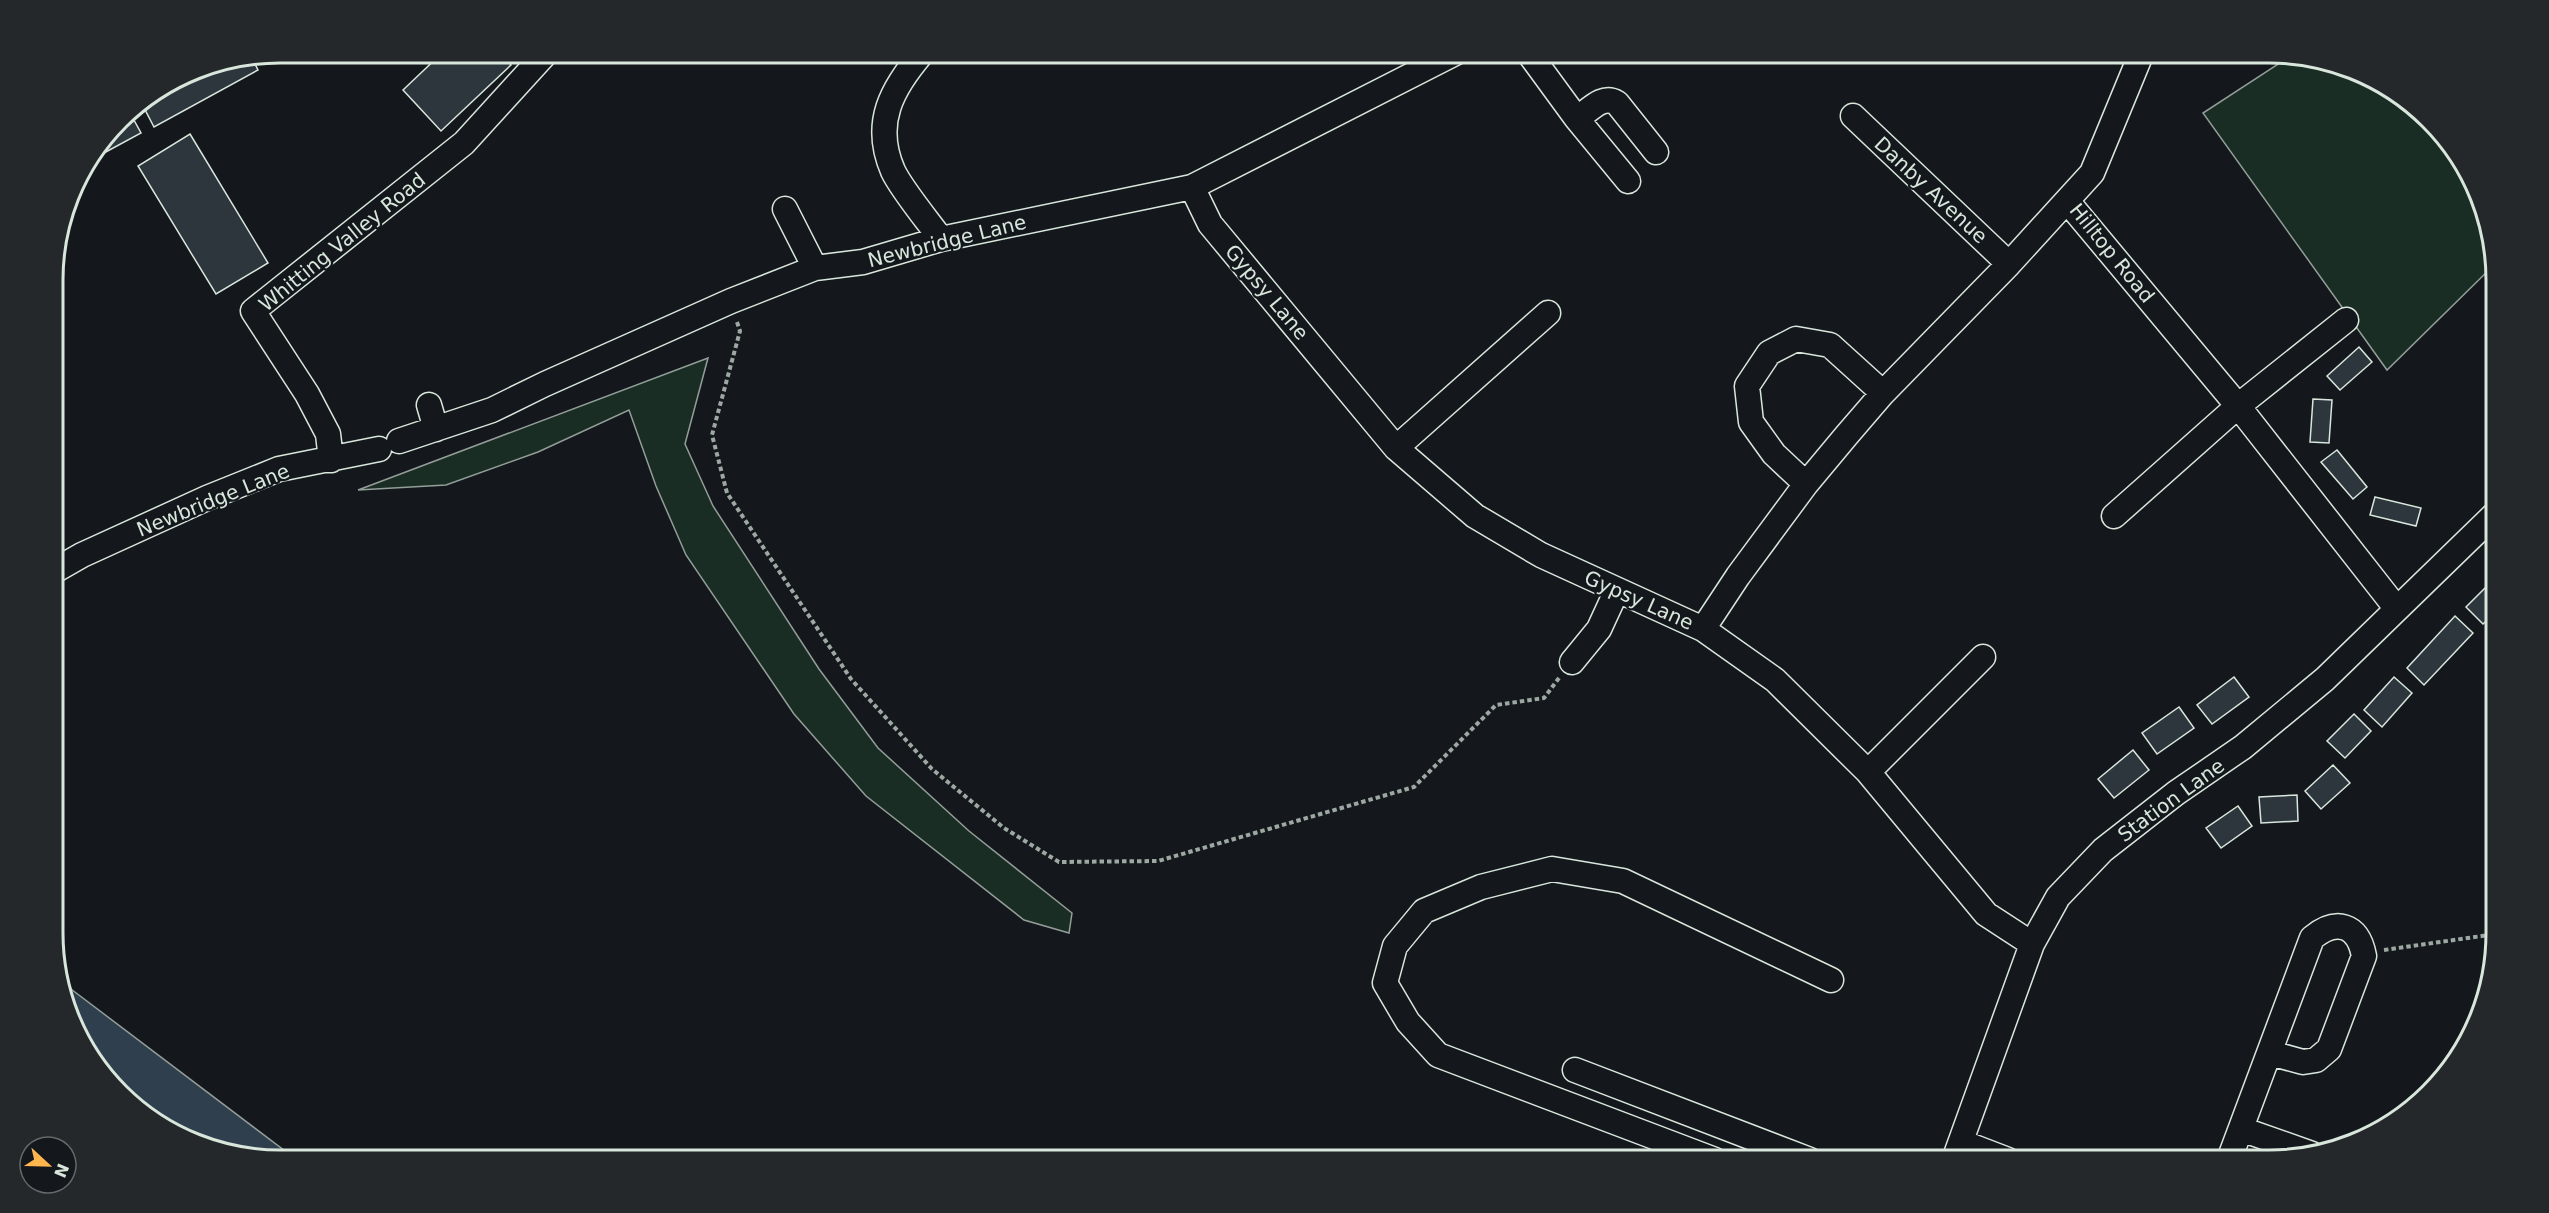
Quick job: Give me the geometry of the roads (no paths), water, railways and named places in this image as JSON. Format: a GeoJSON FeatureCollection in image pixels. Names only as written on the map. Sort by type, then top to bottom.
{"type":"FeatureCollection","features":[{"type":"Feature","properties":{"kind":"street","name":"Whitting Valley Road"},"geometry":{"type":"LineString","coordinates":[[331,460],[328,434],[307,394],[254,311],[464,143],[534,63]]}},
{"type":"Feature","properties":{"kind":"street"},"geometry":{"type":"LineString","coordinates":[[914,63],[904,75],[888,105],[883,131],[893,171],[941,239]]}},
{"type":"Feature","properties":{"kind":"street","name":"Newbridge Lane"},"geometry":{"type":"LineString","coordinates":[[63,566],[207,498],[279,469],[331,460],[389,445],[492,410],[731,301],[815,268],[863,262],[941,239],[1192,187],[1434,63]]}},
{"type":"Feature","properties":{"kind":"street"},"geometry":{"type":"LineString","coordinates":[[1536,63],[1577,119],[1628,181]]}},
{"type":"Feature","properties":{"kind":"street","name":"Hilltop Road"},"geometry":{"type":"LineString","coordinates":[[2131,63],[2092,173],[2067,201],[2238,405],[2397,609]]}},
{"type":"Feature","properties":{"kind":"street"},"geometry":{"type":"LineString","coordinates":[[1577,119],[1604,99],[1610,99],[1617,103],[1656,152]]}},
{"type":"Feature","properties":{"kind":"street","name":"Danby Avenue"},"geometry":{"type":"LineString","coordinates":[[1853,116],[2009,264]]}},
{"type":"Feature","properties":{"kind":"street","name":"Gypsy Lane"},"geometry":{"type":"LineString","coordinates":[[1192,187],[1210,225],[1396,448],[1475,516],[1541,555],[1703,629],[1775,680],[1868,772],[1986,914],[2032,944]]}},
{"type":"Feature","properties":{"kind":"street"},"geometry":{"type":"LineString","coordinates":[[1703,629],[1738,576],[1806,484],[1883,393],[2067,201]]}},
{"type":"Feature","properties":{"kind":"street"},"geometry":{"type":"LineString","coordinates":[[785,209],[815,268]]}},
{"type":"Feature","properties":{"kind":"street"},"geometry":{"type":"LineString","coordinates":[[1396,448],[1548,313]]}},
{"type":"Feature","properties":{"kind":"street"},"geometry":{"type":"LineString","coordinates":[[2114,516],[2238,405],[2346,320]]}},
{"type":"Feature","properties":{"kind":"street"},"geometry":{"type":"LineString","coordinates":[[1806,484],[1774,454],[1751,422],[1748,386],[1769,353],[1796,339],[1830,345],[1883,393]]}},
{"type":"Feature","properties":{"kind":"street"},"geometry":{"type":"LineString","coordinates":[[429,405],[435,429]]}},
{"type":"Feature","properties":{"kind":"street","name":"Station Lane"},"geometry":{"type":"LineString","coordinates":[[1957,1150],[2032,944],[2058,897],[2103,850],[2176,793],[2243,747],[2325,679],[2486,523]]}},
{"type":"Feature","properties":{"kind":"street"},"geometry":{"type":"LineString","coordinates":[[1572,662],[1599,629],[1617,590]]}},
{"type":"Feature","properties":{"kind":"street"},"geometry":{"type":"LineString","coordinates":[[1868,772],[1983,657]]}},
{"type":"Feature","properties":{"kind":"street"},"geometry":{"type":"LineString","coordinates":[[1689,1150],[1438,1055],[1408,1022],[1385,983],[1395,946],[1424,911],[1481,886],[1552,869],[1623,881],[1831,980]]}},
{"type":"Feature","properties":{"kind":"street"},"geometry":{"type":"LineString","coordinates":[[2233,1150],[2312,938],[2325,927],[2336,925],[2353,931],[2361,941],[2363,953],[2329,1049],[2316,1060],[2303,1062],[2270,1053]]}},
{"type":"Feature","properties":{"kind":"street"},"geometry":{"type":"LineString","coordinates":[[1575,1071],[1784,1150]]}},
{"type":"Feature","properties":{"kind":"street"},"geometry":{"type":"LineString","coordinates":[[2241,1128],[2296,1148]]}},
{"type":"Feature","properties":{"kind":"street"},"geometry":{"type":"LineString","coordinates":[[1719,1150],[1728,1129]]}},
{"type":"Feature","properties":{"kind":"water"},"geometry":{"type":"Polygon","coordinates":[[[70,988],[284,1150],[266,1150],[224,1143],[184,1128],[148,1105],[108,1065],[85,1029],[70,988]]]}}]}
